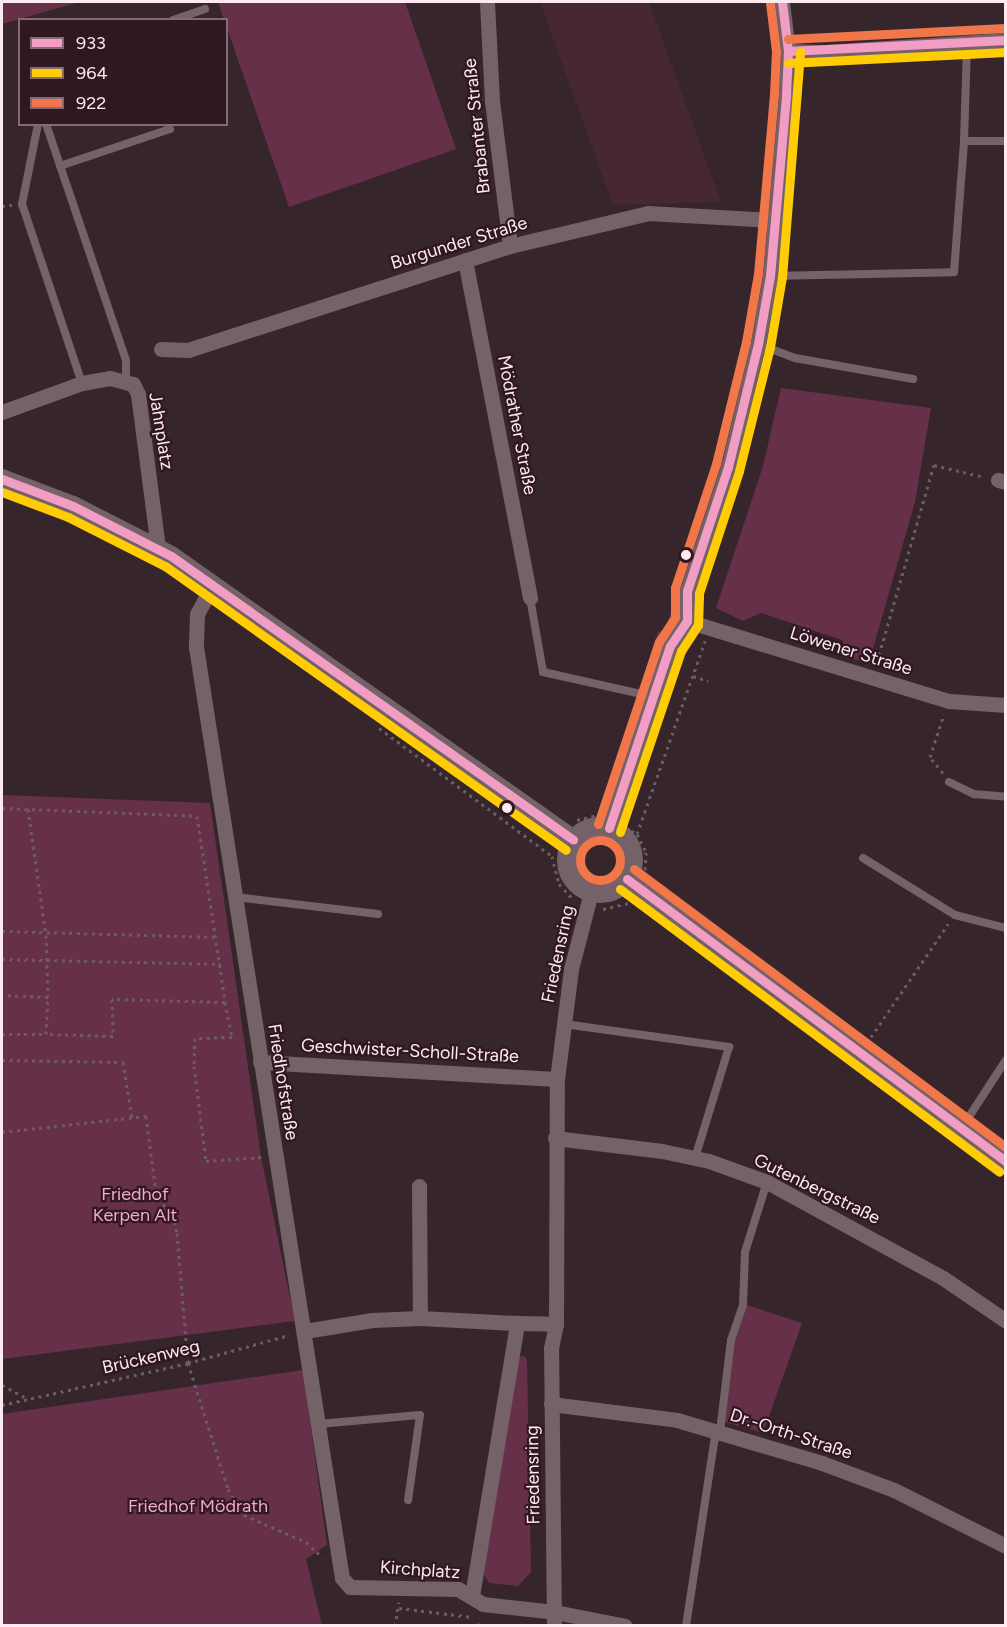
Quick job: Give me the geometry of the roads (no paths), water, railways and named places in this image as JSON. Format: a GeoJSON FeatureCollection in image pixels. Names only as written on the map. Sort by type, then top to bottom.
{"type":"FeatureCollection","features":[{"type":"Feature","properties":{"kind":"street","name":"Brabanter Straße"},"geometry":{"type":"LineString","coordinates":[[487,2],[492,101],[510,246]]}},
{"type":"Feature","properties":{"kind":"street"},"geometry":{"type":"LineString","coordinates":[[609,828],[655,697],[670,646],[687,621],[687,591],[728,467],[758,344],[770,276],[788,51],[782,2]]}},
{"type":"Feature","properties":{"kind":"street"},"geometry":{"type":"LineString","coordinates":[[788,51],[967,45],[1005,40]]}},
{"type":"Feature","properties":{"kind":"street","name":"Burgunder Straße"},"geometry":{"type":"LineString","coordinates":[[161,349],[188,350],[510,246],[648,213],[775,220]]}},
{"type":"Feature","properties":{"kind":"street","name":"Mödrather Straße"},"geometry":{"type":"LineString","coordinates":[[465,260],[530,598]]}},
{"type":"Feature","properties":{"kind":"street","name":"Jahnplatz"},"geometry":{"type":"LineString","coordinates":[[2,412],[82,383],[110,378],[133,384],[138,394],[158,549]]}},
{"type":"Feature","properties":{"kind":"street"},"geometry":{"type":"LineString","coordinates":[[2,480],[73,506],[158,549],[213,585],[573,840]]}},
{"type":"Feature","properties":{"kind":"street","name":"Friedhofstraße"},"geometry":{"type":"LineString","coordinates":[[213,585],[197,614],[196,647],[260,1062],[305,1331],[338,1555],[342,1578],[350,1587]]}},
{"type":"Feature","properties":{"kind":"street","name":"Löwener Straße"},"geometry":{"type":"LineString","coordinates":[[687,621],[949,701],[1005,705]]}},
{"type":"Feature","properties":{"kind":"street"},"geometry":{"type":"LineString","coordinates":[[596,827],[609,828],[626,840],[633,860],[627,879],[606,893],[591,892],[574,882],[566,861],[573,840],[596,827]]}},
{"type":"Feature","properties":{"kind":"street"},"geometry":{"type":"LineString","coordinates":[[627,879],[1005,1162]]}},
{"type":"Feature","properties":{"kind":"street","name":"Friedensring"},"geometry":{"type":"LineString","coordinates":[[555,1619],[551,1348],[556,1324],[557,1079],[571,969],[591,892]]}},
{"type":"Feature","properties":{"kind":"street","name":"Geschwister-Scholl-Straße"},"geometry":{"type":"LineString","coordinates":[[260,1062],[557,1079]]}},
{"type":"Feature","properties":{"kind":"street","name":"Gutenbergstraße"},"geometry":{"type":"LineString","coordinates":[[555,1138],[694,1158],[767,1182],[943,1278],[1005,1321]]}},
{"type":"Feature","properties":{"kind":"street"},"geometry":{"type":"LineString","coordinates":[[419,1186],[420,1318]]}},
{"type":"Feature","properties":{"kind":"street"},"geometry":{"type":"LineString","coordinates":[[305,1331],[372,1320],[420,1318],[556,1324]]}},
{"type":"Feature","properties":{"kind":"street","name":"Friedensring"},"geometry":{"type":"LineString","coordinates":[[472,1596],[517,1323]]}},
{"type":"Feature","properties":{"kind":"street","name":"Dr.-Orth-Straße"},"geometry":{"type":"LineString","coordinates":[[551,1404],[638,1413],[718,1431],[894,1490],[1005,1546]]}},
{"type":"Feature","properties":{"kind":"street","name":"Kirchplatz"},"geometry":{"type":"LineString","coordinates":[[350,1587],[418,1586],[458,1589],[483,1604],[555,1619],[625,1626]]}},
{"type":"Feature","properties":{"kind":"lane"},"geometry":{"type":"LineString","coordinates":[[179,18],[205,9]]}},
{"type":"Feature","properties":{"kind":"lane"},"geometry":{"type":"LineString","coordinates":[[770,276],[954,272],[964,141],[967,45]]}},
{"type":"Feature","properties":{"kind":"lane"},"geometry":{"type":"LineString","coordinates":[[38,126],[22,204],[82,383]]}},
{"type":"Feature","properties":{"kind":"lane"},"geometry":{"type":"LineString","coordinates":[[47,126],[126,361],[126,382]]}},
{"type":"Feature","properties":{"kind":"lane"},"geometry":{"type":"LineString","coordinates":[[60,166],[170,129],[169,126]]}},
{"type":"Feature","properties":{"kind":"lane"},"geometry":{"type":"LineString","coordinates":[[964,141],[1005,141]]}},
{"type":"Feature","properties":{"kind":"lane"},"geometry":{"type":"LineString","coordinates":[[758,344],[795,358],[913,379]]}},
{"type":"Feature","properties":{"kind":"lane"},"geometry":{"type":"LineString","coordinates":[[530,598],[543,672],[655,697]]}},
{"type":"Feature","properties":{"kind":"lane"},"geometry":{"type":"LineString","coordinates":[[949,782],[974,794],[1005,797]]}},
{"type":"Feature","properties":{"kind":"lane"},"geometry":{"type":"LineString","coordinates":[[863,858],[954,915],[1005,928]]}},
{"type":"Feature","properties":{"kind":"lane"},"geometry":{"type":"LineString","coordinates":[[235,897],[378,914]]}},
{"type":"Feature","properties":{"kind":"lane","name":"Friedensring"},"geometry":{"type":"LineString","coordinates":[[564,1024],[729,1047],[694,1158]]}},
{"type":"Feature","properties":{"kind":"lane"},"geometry":{"type":"LineString","coordinates":[[960,1130],[1005,1060]]}},
{"type":"Feature","properties":{"kind":"lane"},"geometry":{"type":"LineString","coordinates":[[686,1626],[731,1340],[744,1305],[745,1252],[767,1182]]}},
{"type":"Feature","properties":{"kind":"lane"},"geometry":{"type":"LineString","coordinates":[[319,1425],[420,1414],[408,1500]]}},
{"type":"Feature","properties":{"kind":"park label","name":"Friedhof Kerpen Alt"},"geometry":{"type":"Point","coordinates":[135,1205]}},
{"type":"Feature","properties":{"kind":"park label","name":"Friedhof Mödrath"},"geometry":{"type":"Point","coordinates":[198,1506]}}]}
